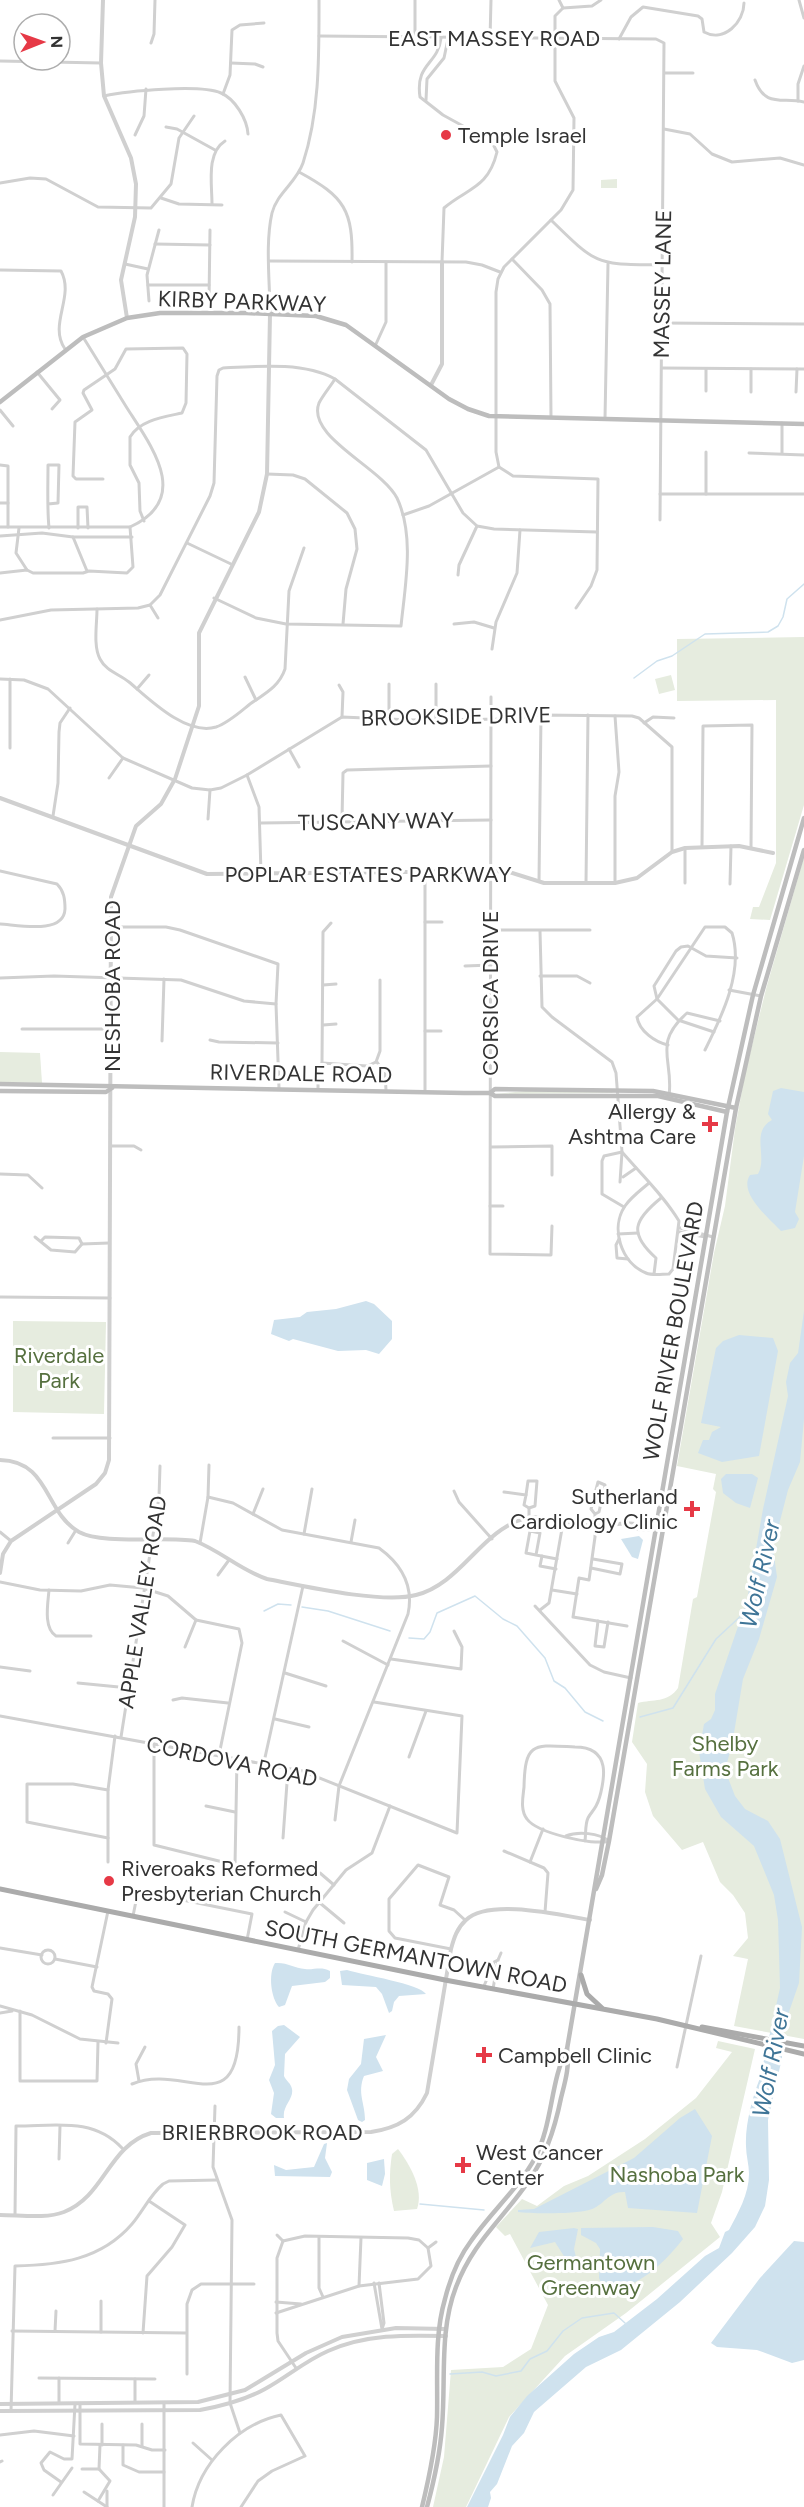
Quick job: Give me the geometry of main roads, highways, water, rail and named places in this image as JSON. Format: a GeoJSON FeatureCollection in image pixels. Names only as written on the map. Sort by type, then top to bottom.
{"type":"FeatureCollection","features":[{"type":"Feature","properties":{"kind":"main road","name":"KIRBY PARKWAY"},"geometry":{"type":"LineString","coordinates":[[0,402],[64,349],[83,337],[127,318],[160,313],[270,314],[326,318],[356,330],[460,406],[496,418],[804,424]]}},
{"type":"Feature","properties":{"kind":"main road","name":"WOLF RIVER BOULEVARD"},"geometry":{"type":"LineString","coordinates":[[596,1892],[595,1875],[631,1677],[727,1109],[753,995],[804,818]]}},
{"type":"Feature","properties":{"kind":"main road","name":"WOLF RIVER BOULEVARD"},"geometry":{"type":"LineString","coordinates":[[427,2507],[436,2474],[442,2427],[446,2329],[455,2290],[465,2264],[490,2227],[528,2183],[548,2147],[567,2072],[567,2049],[590,1920],[609,1841],[735,1111],[761,996],[804,850]]}},
{"type":"Feature","properties":{"kind":"main road","name":"RIVERDALE ROAD"},"geometry":{"type":"LineString","coordinates":[[0,1084],[112,1088],[425,1090],[490,1093],[495,1096],[617,1098],[670,1096]]}},
{"type":"Feature","properties":{"kind":"main road","name":"RIVERDALE ROAD"},"geometry":{"type":"LineString","coordinates":[[0,1090],[106,1092],[112,1088]]}},
{"type":"Feature","properties":{"kind":"main road","name":"RIVERDALE ROAD"},"geometry":{"type":"LineString","coordinates":[[490,1093],[495,1089],[616,1090],[670,1096],[735,1111]]}},
{"type":"Feature","properties":{"kind":"main road","name":"SOUTH GERMANTOWN ROAD"},"geometry":{"type":"LineString","coordinates":[[0,1889],[445,1980],[804,2046]]}},
{"type":"Feature","properties":{"kind":"main road"},"geometry":{"type":"LineString","coordinates":[[581,1975],[587,1994],[603,2009]]}},
{"type":"Feature","properties":{"kind":"main road","name":"SOUTH GERMANTOWN ROAD"},"geometry":{"type":"LineString","coordinates":[[686,2025],[730,2038],[804,2054]]}},
{"type":"Feature","properties":{"kind":"main road","name":"WOLF RIVER BOULEVARD"},"geometry":{"type":"LineString","coordinates":[[422,2507],[437,2421],[439,2329],[451,2280],[469,2243],[516,2186],[540,2145],[552,2110],[562,2060],[567,2049]]}},
{"type":"Feature","properties":{"kind":"water"},"geometry":{"type":"Polygon","coordinates":[[[781,1088],[804,1092],[804,1156],[795,1212],[799,1219],[795,1228],[781,1231],[756,1205],[748,1190],[747,1182],[750,1175],[758,1174],[761,1167],[762,1131],[765,1125],[772,1120],[768,1114],[773,1091],[781,1088]]]}},
{"type":"Feature","properties":{"kind":"water"},"geometry":{"type":"Polygon","coordinates":[[[366,1301],[374,1304],[392,1321],[392,1339],[379,1354],[366,1350],[338,1351],[293,1339],[289,1341],[271,1334],[274,1320],[300,1317],[307,1312],[336,1309],[366,1301]]]}},
{"type":"Feature","properties":{"kind":"water","name":"Wolf River"},"geometry":{"type":"Polygon","coordinates":[[[804,1311],[804,1419],[800,1462],[788,1490],[773,1548],[777,1577],[759,1639],[743,1679],[732,1745],[725,1770],[735,1796],[745,1809],[768,1821],[780,1839],[802,1927],[799,1983],[782,2032],[782,2058],[768,2120],[769,2180],[765,2206],[755,2227],[732,2253],[680,2302],[621,2350],[586,2367],[534,2412],[524,2433],[512,2446],[497,2484],[490,2492],[488,2507],[467,2507],[510,2417],[527,2396],[574,2354],[599,2337],[614,2332],[657,2299],[705,2256],[719,2248],[747,2189],[748,2121],[780,1988],[778,1920],[774,1895],[754,1846],[721,1817],[705,1789],[699,1752],[704,1724],[711,1719],[715,1710],[715,1694],[747,1600],[763,1509],[788,1396],[786,1382],[790,1363],[798,1353],[804,1311]]]}},
{"type":"Feature","properties":{"kind":"water"},"geometry":{"type":"Polygon","coordinates":[[[739,1335],[773,1338],[778,1351],[759,1456],[722,1462],[698,1453],[703,1440],[709,1440],[712,1432],[721,1427],[701,1423],[716,1348],[723,1341],[739,1335]]]}},
{"type":"Feature","properties":{"kind":"water"},"geometry":{"type":"Polygon","coordinates":[[[726,1474],[752,1474],[758,1478],[750,1508],[736,1503],[723,1493],[721,1479],[726,1474]]]}},
{"type":"Feature","properties":{"kind":"water"},"geometry":{"type":"Polygon","coordinates":[[[639,1536],[643,1540],[638,1559],[632,1557],[621,1539],[639,1536]]]}},
{"type":"Feature","properties":{"kind":"water"},"geometry":{"type":"Polygon","coordinates":[[[275,1963],[305,1969],[321,1968],[330,1971],[330,1978],[325,1982],[292,1986],[285,2005],[279,2007],[271,1986],[275,1963]]]}},
{"type":"Feature","properties":{"kind":"water"},"geometry":{"type":"Polygon","coordinates":[[[347,1970],[403,1983],[422,1990],[426,1994],[399,1996],[389,2013],[382,1994],[376,1987],[342,1985],[340,1971],[347,1970]]]}},
{"type":"Feature","properties":{"kind":"water"},"geometry":{"type":"Polygon","coordinates":[[[284,2025],[300,2037],[285,2054],[284,2076],[291,2085],[292,2093],[284,2118],[276,2118],[271,2114],[274,2093],[269,2080],[275,2065],[272,2031],[284,2025]]]}},
{"type":"Feature","properties":{"kind":"water"},"geometry":{"type":"Polygon","coordinates":[[[386,2035],[376,2057],[383,2071],[364,2076],[362,2082],[361,2093],[365,2120],[362,2122],[358,2120],[347,2090],[349,2079],[361,2064],[364,2039],[386,2035]]]}},
{"type":"Feature","properties":{"kind":"water"},"geometry":{"type":"Polygon","coordinates":[[[695,2109],[712,2136],[697,2213],[628,2208],[625,2192],[610,2196],[589,2210],[554,2213],[518,2212],[518,2210],[534,2209],[634,2158],[680,2118],[695,2109]]]}},
{"type":"Feature","properties":{"kind":"water"},"geometry":{"type":"Polygon","coordinates":[[[327,2143],[325,2158],[332,2172],[330,2177],[275,2176],[274,2165],[286,2170],[314,2167],[324,2144],[327,2143]]]}},
{"type":"Feature","properties":{"kind":"water"},"geometry":{"type":"Polygon","coordinates":[[[384,2159],[385,2174],[382,2186],[367,2180],[367,2163],[384,2159]]]}},
{"type":"Feature","properties":{"kind":"water"},"geometry":{"type":"Polygon","coordinates":[[[653,2227],[678,2231],[683,2239],[658,2266],[638,2281],[615,2288],[603,2288],[599,2278],[600,2249],[596,2243],[581,2235],[581,2228],[653,2227]]]}},
{"type":"Feature","properties":{"kind":"water"},"geometry":{"type":"Polygon","coordinates":[[[578,2229],[574,2249],[577,2261],[567,2261],[555,2242],[530,2248],[539,2232],[578,2229]]]}},
{"type":"Feature","properties":{"kind":"water"},"geometry":{"type":"Polygon","coordinates":[[[794,2241],[804,2242],[804,2360],[792,2363],[757,2350],[717,2347],[711,2343],[760,2278],[794,2241]]]}},
{"type":"Feature","properties":{"kind":"waterway"},"geometry":{"type":"LineString","coordinates":[[634,678],[657,661],[672,656],[705,634],[768,632],[778,626],[783,617],[787,599],[804,584]]}},
{"type":"Feature","properties":{"kind":"waterway"},"geometry":{"type":"LineString","coordinates":[[409,1638],[424,1639],[430,1632],[437,1613],[475,1596],[503,1619],[517,1626],[545,1658],[554,1681],[565,1688],[585,1712],[603,1721]]}},
{"type":"Feature","properties":{"kind":"waterway"},"geometry":{"type":"LineString","coordinates":[[264,1611],[278,1604],[291,1605]]}},
{"type":"Feature","properties":{"kind":"waterway"},"geometry":{"type":"LineString","coordinates":[[302,1607],[328,1611],[390,1631]]}},
{"type":"Feature","properties":{"kind":"waterway","name":"Wolf River"},"geometry":{"type":"LineString","coordinates":[[640,1717],[673,1708],[716,1639],[744,1613]]}},
{"type":"Feature","properties":{"kind":"waterway"},"geometry":{"type":"LineString","coordinates":[[420,2204],[484,2210]]}},
{"type":"Feature","properties":{"kind":"waterway"},"geometry":{"type":"LineString","coordinates":[[450,2374],[482,2372],[496,2376],[521,2371],[530,2359],[547,2351],[563,2331],[582,2318],[614,2313],[625,2323]]}},
{"type":"Feature","properties":{"kind":"place","name":"Temple Israel"},"geometry":{"type":"Point","coordinates":[446,135]}},
{"type":"Feature","properties":{"kind":"place","name":"Allergy & Ashtma Care"},"geometry":{"type":"Point","coordinates":[710,1124]}},
{"type":"Feature","properties":{"kind":"place","name":"Sutherland Cardiology Clinic"},"geometry":{"type":"Point","coordinates":[692,1509]}},
{"type":"Feature","properties":{"kind":"place","name":"Riveroaks Reformed Presbyterian Church"},"geometry":{"type":"Point","coordinates":[109,1881]}},
{"type":"Feature","properties":{"kind":"place","name":"Campbell Clinic"},"geometry":{"type":"Point","coordinates":[484,2055]}},
{"type":"Feature","properties":{"kind":"place","name":"West Cancer Center"},"geometry":{"type":"Point","coordinates":[463,2165]}},
{"type":"Feature","properties":{"kind":"park label","name":"Riverdale Park"},"geometry":{"type":"Point","coordinates":[59,1368]}},
{"type":"Feature","properties":{"kind":"park label","name":"Shelby Farms Park"},"geometry":{"type":"Point","coordinates":[725,1756]}},
{"type":"Feature","properties":{"kind":"park label","name":"Nashoba Park"},"geometry":{"type":"Point","coordinates":[677,2174]}},
{"type":"Feature","properties":{"kind":"park label","name":"Germantown Greenway"},"geometry":{"type":"Point","coordinates":[591,2274]}}]}
